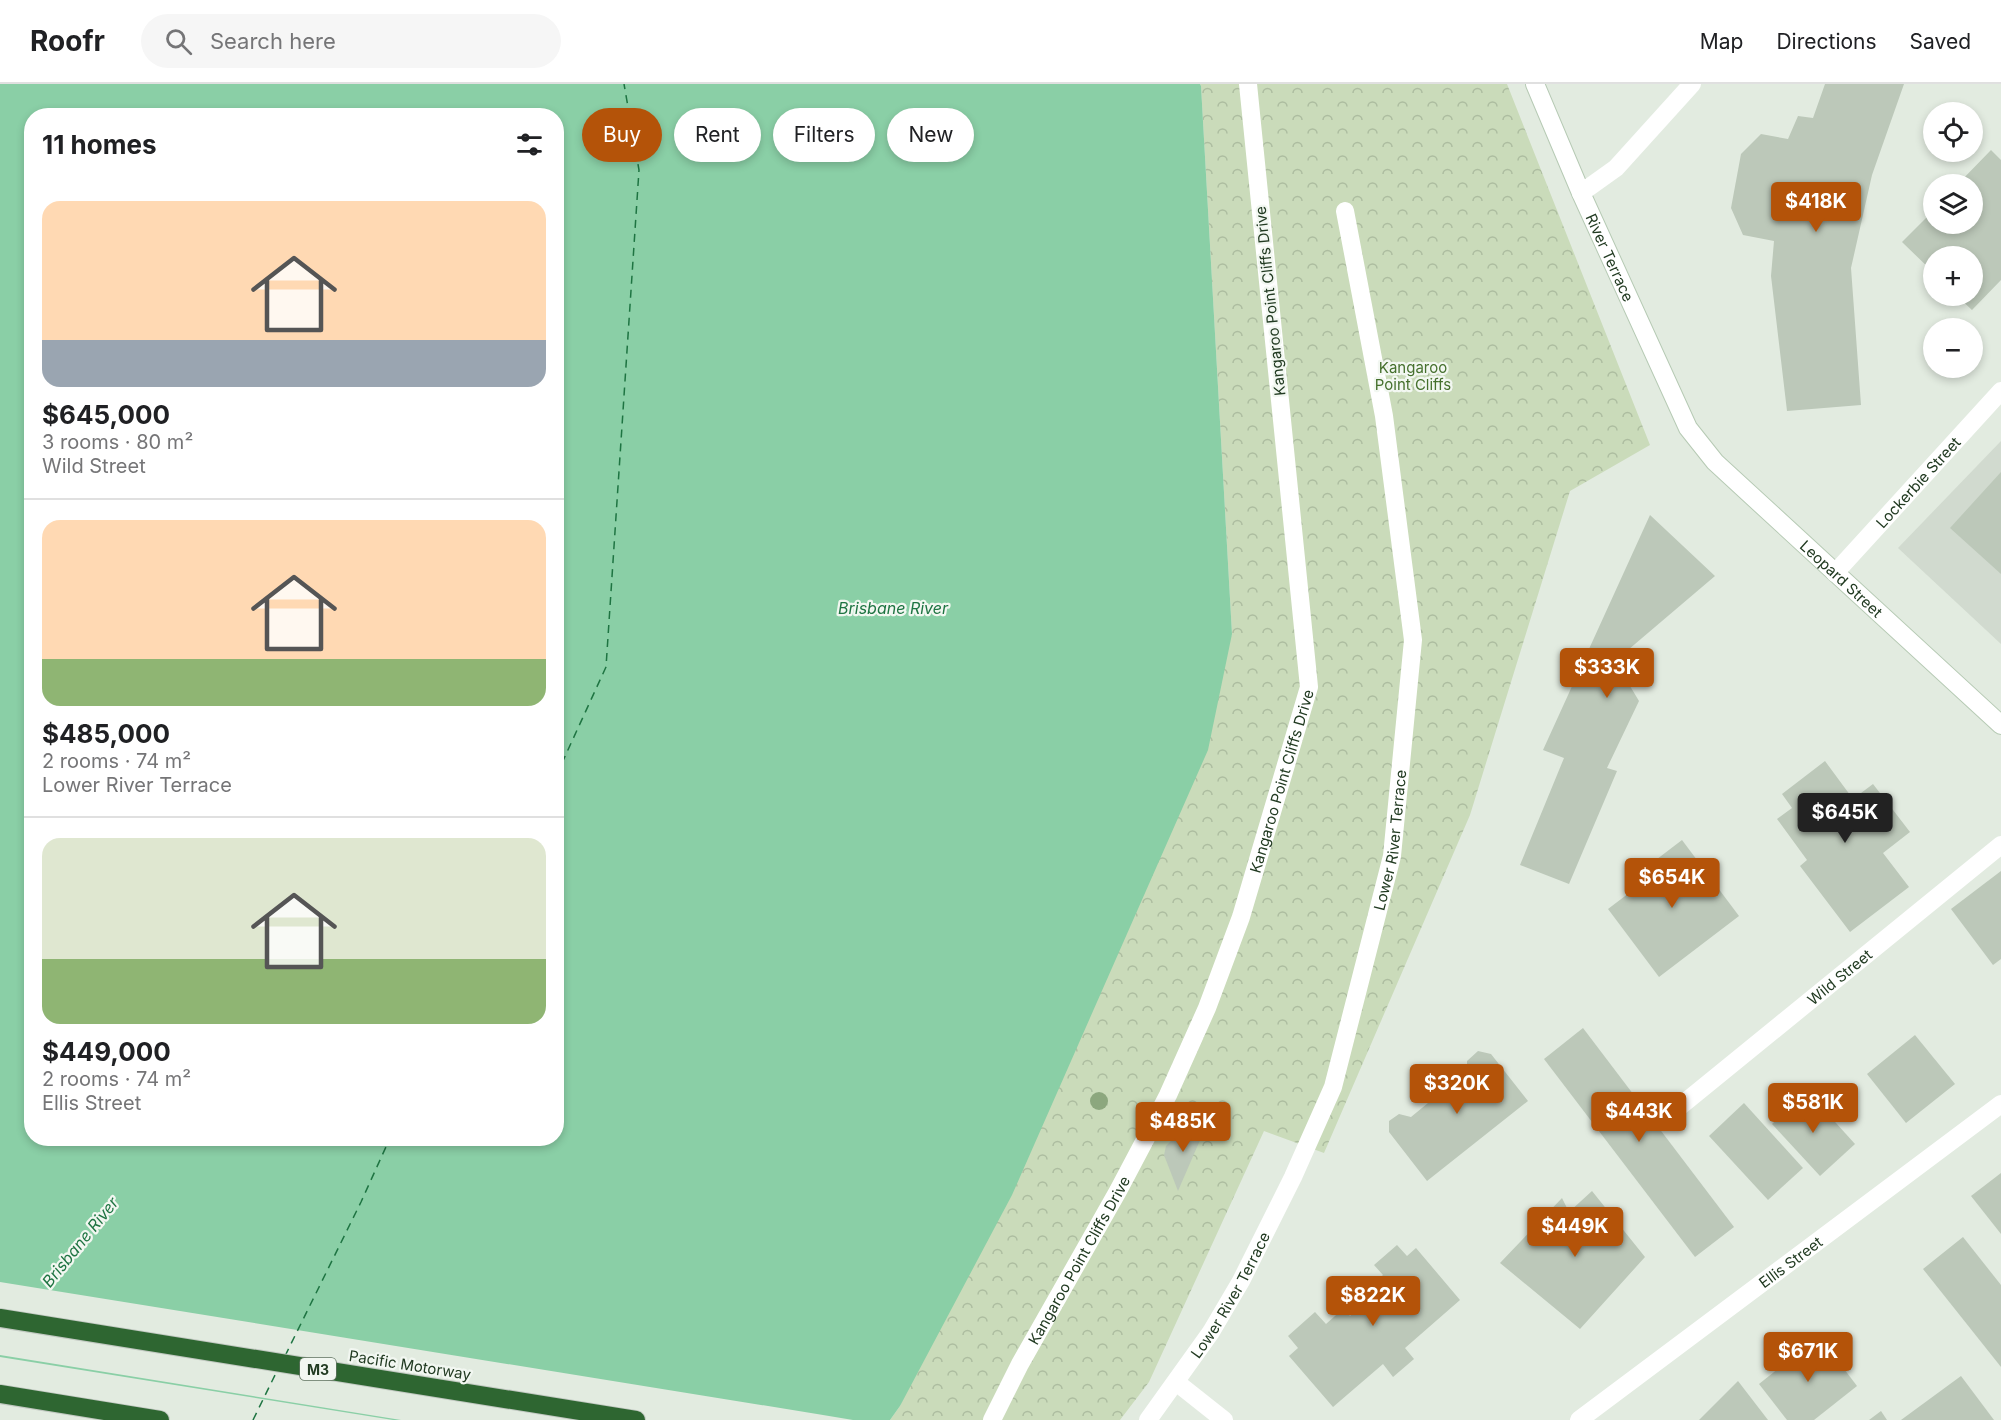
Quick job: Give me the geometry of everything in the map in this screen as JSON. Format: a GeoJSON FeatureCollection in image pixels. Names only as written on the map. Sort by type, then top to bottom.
{"type":"FeatureCollection","features":[{"type":"Feature","properties":{"kind":"highway","name":"Pacific Motorway"},"geometry":{"type":"LineString","coordinates":[[0,1318],[636,1420]]}},
{"type":"Feature","properties":{"kind":"highway"},"geometry":{"type":"LineString","coordinates":[[0,1394],[160,1420]]}},
{"type":"Feature","properties":{"kind":"street","name":"Kangaroo Point Cliffs Drive"},"geometry":{"type":"LineString","coordinates":[[992,1420],[1020,1364],[1141,1149],[1207,1008],[1241,917],[1309,687],[1248,84]]}},
{"type":"Feature","properties":{"kind":"street","name":"River Terrace"},"geometry":{"type":"LineString","coordinates":[[1535,84],[1581,193],[1688,428]]}},
{"type":"Feature","properties":{"kind":"street"},"geometry":{"type":"LineString","coordinates":[[1581,193],[1616,168],[1692,84]]}},
{"type":"Feature","properties":{"kind":"street","name":"Lower River Terrace"},"geometry":{"type":"LineString","coordinates":[[1148,1420],[1211,1332],[1241,1281],[1293,1177],[1333,1087],[1392,856],[1413,640],[1384,416],[1346,211]]}},
{"type":"Feature","properties":{"kind":"street","name":"Lockerbie Street"},"geometry":{"type":"LineString","coordinates":[[1835,573],[2001,391]]}},
{"type":"Feature","properties":{"kind":"street","name":"Leopard Street"},"geometry":{"type":"LineString","coordinates":[[1688,428],[1715,462],[2001,725]]}},
{"type":"Feature","properties":{"kind":"street","name":"Wild Street"},"geometry":{"type":"LineString","coordinates":[[1678,1108],[2001,845]]}},
{"type":"Feature","properties":{"kind":"street","name":"Ellis Street"},"geometry":{"type":"LineString","coordinates":[[1579,1420],[2001,1104]]}},
{"type":"Feature","properties":{"kind":"street"},"geometry":{"type":"LineString","coordinates":[[1176,1382],[1224,1420]]}},
{"type":"Feature","properties":{"kind":"shaded area"},"geometry":{"type":"Polygon","coordinates":[[[2001,441],[2001,644],[1898,548],[2001,441]]]}},
{"type":"Feature","properties":{"kind":"green space","name":"Kangaroo Point Cliffs"},"geometry":{"type":"Polygon","coordinates":[[[1200,84],[1507,84],[1650,445],[1570,491],[1470,815],[1324,1153],[1264,1131],[1149,1382],[1120,1420],[890,1420],[900,1406],[1232,634],[1200,84]]]}},
{"type":"Feature","properties":{"kind":"water","name":"Brisbane River"},"geometry":{"type":"Polygon","coordinates":[[[0,84],[1200,84],[1232,634],[1208,750],[1012,1195],[900,1406],[890,1420],[0,1420],[0,84]]]}},
{"type":"Feature","properties":{"kind":"pier"},"geometry":{"type":"Polygon","coordinates":[[[0,1282],[853,1420],[401,1420],[0,1355],[0,1282]]]}},
{"type":"Feature","properties":{"kind":"pier"},"geometry":{"type":"Polygon","coordinates":[[[0,1357],[393,1420],[0,1420],[0,1357]]]}},
{"type":"Feature","properties":{"kind":"building"},"geometry":{"type":"Polygon","coordinates":[[[1825,84],[1904,84],[1872,175],[1851,268],[1861,405],[1787,411],[1771,276],[1774,241],[1743,235],[1731,208],[1741,154],[1761,134],[1788,139],[1798,116],[1813,118],[1825,84]]]}},
{"type":"Feature","properties":{"kind":"building"},"geometry":{"type":"Polygon","coordinates":[[[1991,150],[2001,160],[2001,280],[1983,299],[1983,246],[1923,246],[1923,262],[1902,242],[1923,221],[1923,234],[1983,234],[1983,174],[1968,174],[1979,162],[1983,162],[1983,158],[1991,150]]]}},
{"type":"Feature","properties":{"kind":"building"},"geometry":{"type":"Polygon","coordinates":[[[2001,472],[2001,574],[1950,528],[2001,472]]]}},
{"type":"Feature","properties":{"kind":"building"},"geometry":{"type":"Polygon","coordinates":[[[1650,515],[1715,576],[1615,661],[1639,701],[1607,768],[1617,771],[1569,884],[1520,865],[1564,758],[1543,750],[1650,515]]]}},
{"type":"Feature","properties":{"kind":"building"},"geometry":{"type":"Polygon","coordinates":[[[1825,761],[1853,799],[1873,784],[1910,832],[1883,853],[1909,887],[1850,932],[1800,866],[1807,860],[1777,819],[1792,808],[1782,794],[1825,761]]]}},
{"type":"Feature","properties":{"kind":"building"},"geometry":{"type":"Polygon","coordinates":[[[1682,840],[1739,916],[1659,977],[1608,909],[1633,890],[1627,882],[1682,840]]]}},
{"type":"Feature","properties":{"kind":"building"},"geometry":{"type":"Polygon","coordinates":[[[2001,871],[2001,959],[1993,965],[1951,909],[2001,871]]]}},
{"type":"Feature","properties":{"kind":"building"},"geometry":{"type":"Polygon","coordinates":[[[1583,1028],[1734,1227],[1695,1257],[1544,1059],[1583,1028]]]}},
{"type":"Feature","properties":{"kind":"building"},"geometry":{"type":"Polygon","coordinates":[[[1915,1035],[1955,1084],[1906,1123],[1867,1074],[1915,1035]]]}},
{"type":"Feature","properties":{"kind":"building"},"geometry":{"type":"Polygon","coordinates":[[[1478,1051],[1491,1054],[1528,1101],[1427,1181],[1389,1132],[1389,1121],[1399,1114],[1411,1117],[1428,1103],[1423,1097],[1449,1076],[1454,1083],[1467,1074],[1467,1061],[1478,1051]]]}},
{"type":"Feature","properties":{"kind":"building"},"geometry":{"type":"Polygon","coordinates":[[[1807,1091],[1855,1144],[1820,1176],[1772,1124],[1807,1091]]]}},
{"type":"Feature","properties":{"kind":"building"},"geometry":{"type":"Polygon","coordinates":[[[1744,1103],[1803,1168],[1768,1200],[1709,1136],[1744,1103]]]}},
{"type":"Feature","properties":{"kind":"building"},"geometry":{"type":"Polygon","coordinates":[[[1207,1124],[1178,1191],[1164,1155],[1166,1146],[1181,1134],[1207,1124]]]}},
{"type":"Feature","properties":{"kind":"building"},"geometry":{"type":"Polygon","coordinates":[[[2001,1173],[2001,1234],[1971,1196],[2001,1173]]]}},
{"type":"Feature","properties":{"kind":"building"},"geometry":{"type":"Polygon","coordinates":[[[1592,1191],[1645,1257],[1580,1329],[1500,1263],[1562,1198],[1569,1212],[1592,1191]]]}},
{"type":"Feature","properties":{"kind":"building"},"geometry":{"type":"Polygon","coordinates":[[[1963,1237],[2001,1285],[2001,1367],[1923,1269],[1963,1237]]]}},
{"type":"Feature","properties":{"kind":"building"},"geometry":{"type":"Polygon","coordinates":[[[1397,1245],[1407,1256],[1416,1248],[1460,1300],[1405,1348],[1414,1359],[1393,1377],[1383,1364],[1333,1407],[1289,1356],[1298,1348],[1288,1336],[1315,1312],[1326,1324],[1344,1308],[1350,1316],[1371,1298],[1365,1291],[1383,1275],[1374,1265],[1397,1245]]]}},
{"type":"Feature","properties":{"kind":"building"},"geometry":{"type":"Polygon","coordinates":[[[1819,1336],[1857,1386],[1814,1420],[1787,1420],[1759,1384],[1819,1336]]]}},
{"type":"Feature","properties":{"kind":"building"},"geometry":{"type":"Polygon","coordinates":[[[1961,1376],[1994,1420],[1901,1420],[1961,1376]]]}},
{"type":"Feature","properties":{"kind":"building"},"geometry":{"type":"Polygon","coordinates":[[[1738,1381],[1768,1420],[1699,1420],[1738,1381]]]}},
{"type":"Feature","properties":{"kind":"building"},"geometry":{"type":"Polygon","coordinates":[[[1881,1411],[1887,1420],[1869,1420],[1881,1411]]]}},
{"type":"Feature","properties":{"kind":"ferry route"},"geometry":{"type":"LineString","coordinates":[[564,759],[606,667],[639,170],[624,84]]}},
{"type":"Feature","properties":{"kind":"ferry route"},"geometry":{"type":"LineString","coordinates":[[285,1356],[386,1146]]}},
{"type":"Feature","properties":{"kind":"ferry route"},"geometry":{"type":"LineString","coordinates":[[253,1420],[277,1371]]}}]}
